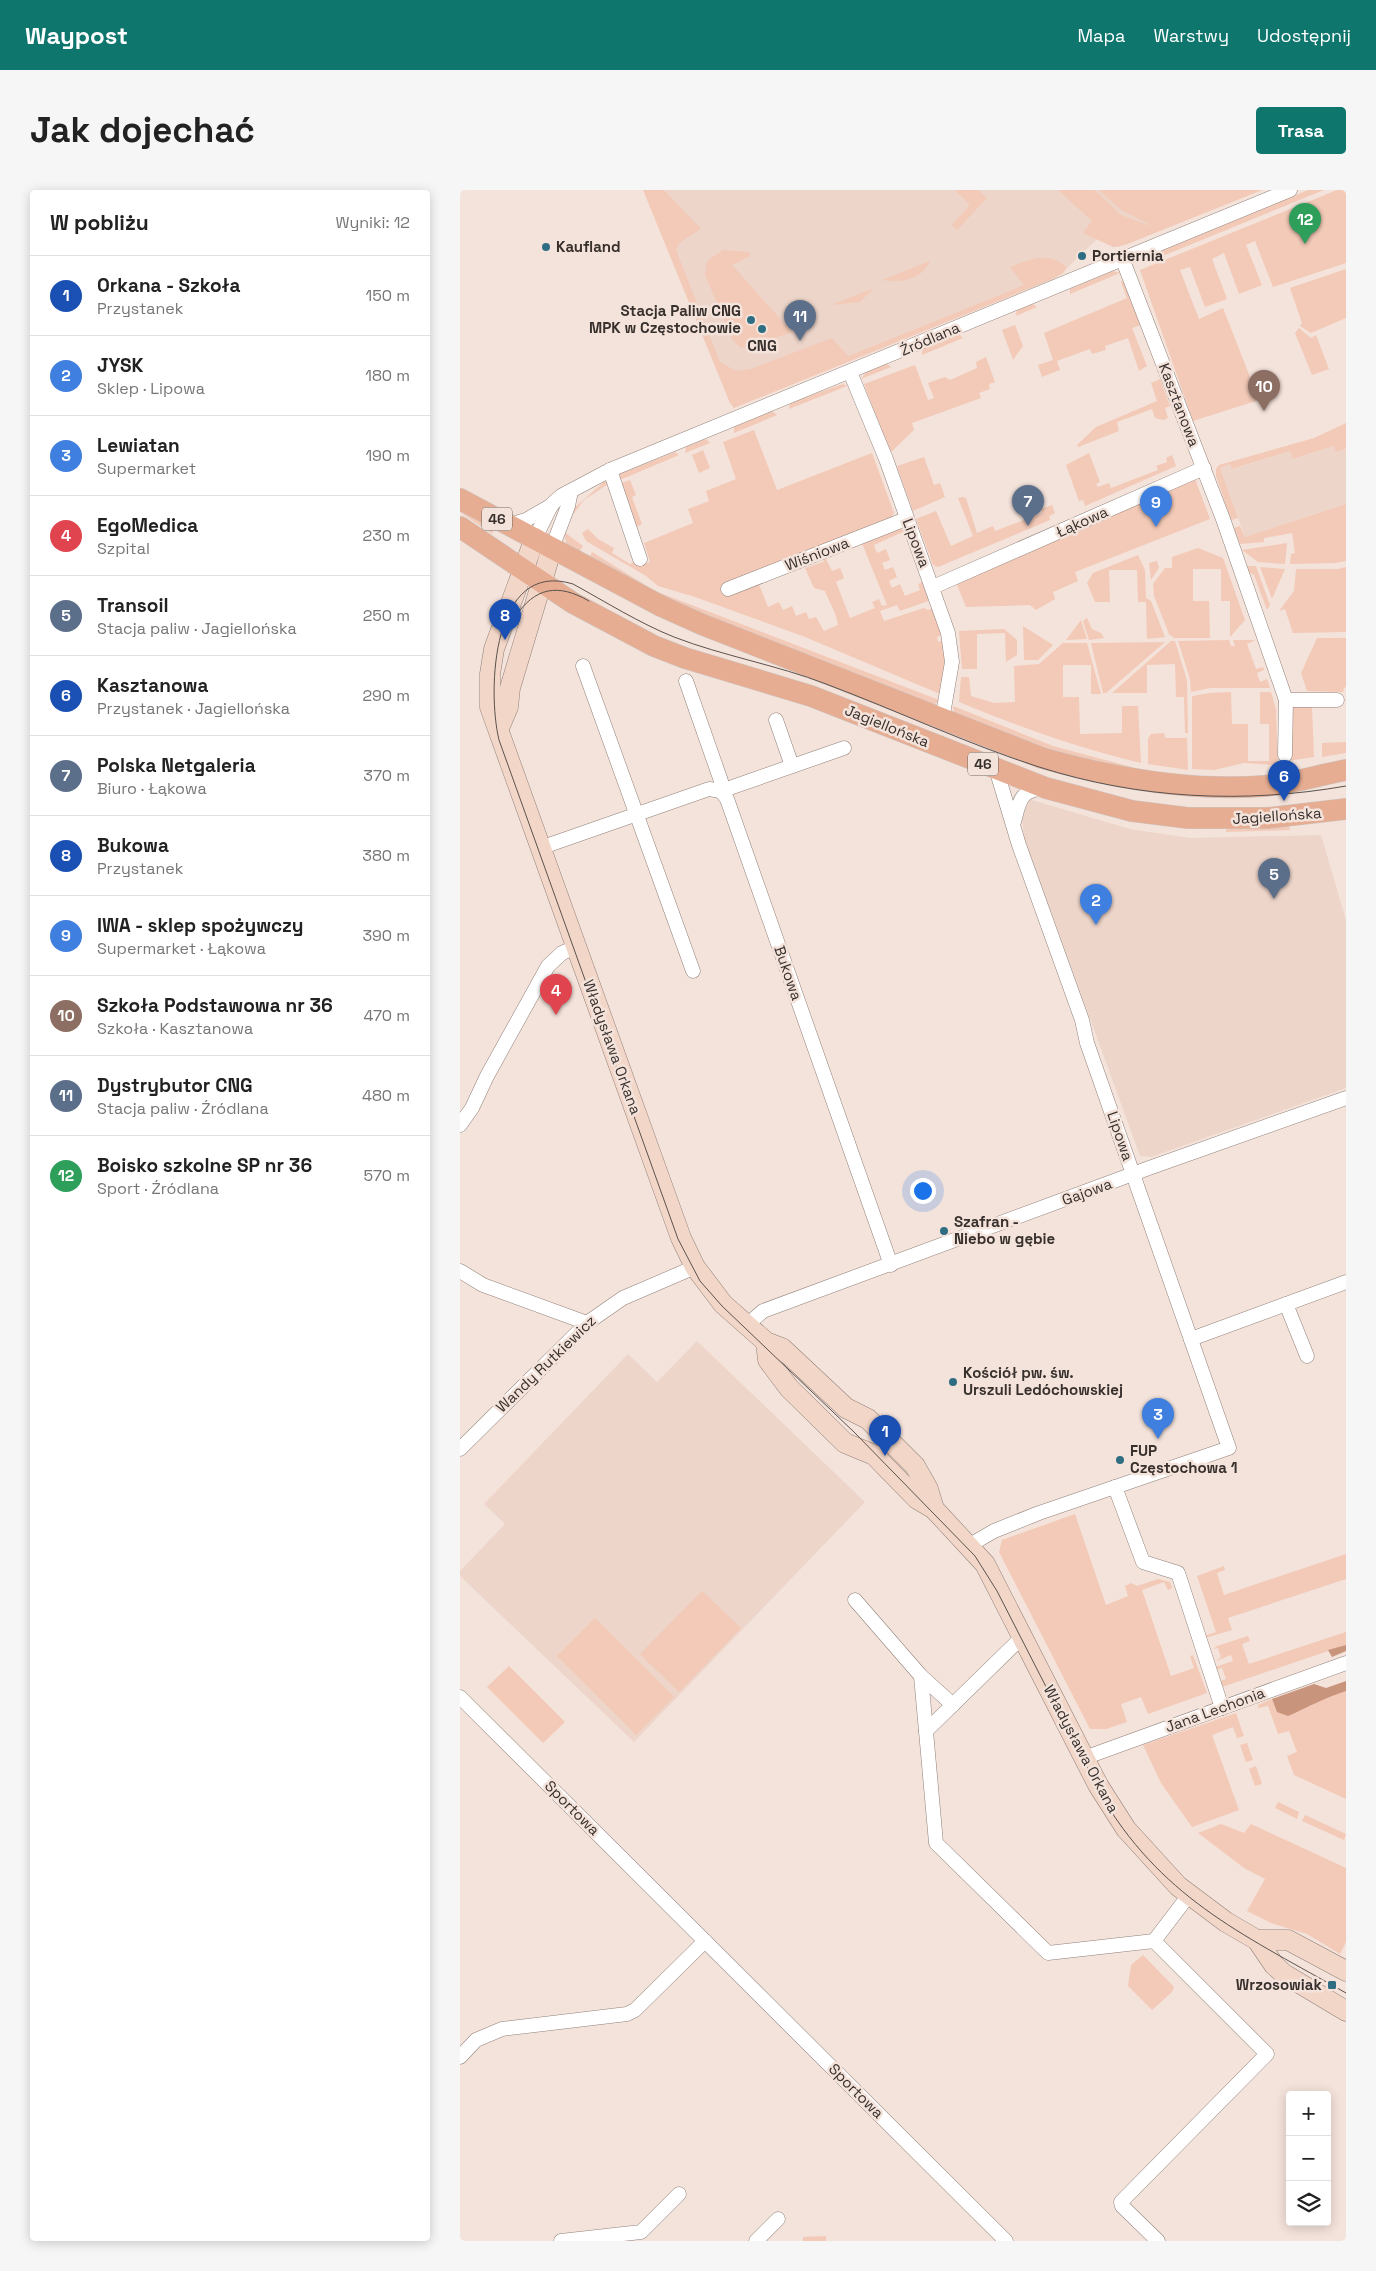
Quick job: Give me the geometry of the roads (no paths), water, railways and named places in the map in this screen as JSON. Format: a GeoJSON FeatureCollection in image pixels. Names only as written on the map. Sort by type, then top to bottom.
{"type":"FeatureCollection","features":[{"type":"Feature","properties":{"kind":"main road","name":"Jagiellońska"},"geometry":{"type":"LineString","coordinates":[[460,499],[693,620],[942,720],[1020,750],[1064,764],[1165,784],[1263,786],[1292,783],[1346,770]]}},
{"type":"Feature","properties":{"kind":"main road","name":"Jagiellońska"},"geometry":{"type":"LineString","coordinates":[[460,527],[573,603],[654,646],[685,658],[811,696],[1046,788],[1125,809],[1188,818],[1268,818],[1346,809]]}},
{"type":"Feature","properties":{"kind":"street","name":"Źródlana"},"geometry":{"type":"LineString","coordinates":[[509,525],[526,520],[571,491],[610,470],[1290,190]]}},
{"type":"Feature","properties":{"kind":"street","name":"Kasztanowa"},"geometry":{"type":"LineString","coordinates":[[1122,258],[1204,468],[1286,700],[1285,755]]}},
{"type":"Feature","properties":{"kind":"street","name":"Lipowa"},"geometry":{"type":"LineString","coordinates":[[850,372],[886,459],[948,633],[952,662],[942,720]]}},
{"type":"Feature","properties":{"kind":"street","name":"Łąkowa"},"geometry":{"type":"LineString","coordinates":[[933,587],[1204,468]]}},
{"type":"Feature","properties":{"kind":"street"},"geometry":{"type":"LineString","coordinates":[[610,470],[640,559]]}},
{"type":"Feature","properties":{"kind":"street"},"geometry":{"type":"LineString","coordinates":[[499,728],[508,707],[510,688],[542,582],[543,543],[568,506],[571,491]]}},
{"type":"Feature","properties":{"kind":"street","name":"Źródlana"},"geometry":{"type":"LineString","coordinates":[[543,543],[552,504]]}},
{"type":"Feature","properties":{"kind":"street","name":"Wiśniowa"},"geometry":{"type":"LineString","coordinates":[[728,589],[906,519]]}},
{"type":"Feature","properties":{"kind":"street","name":"Władysława Orkana"},"geometry":{"type":"LineString","coordinates":[[543,543],[522,569],[498,634],[491,662],[490,707],[678,1229],[695,1267],[712,1292],[766,1342],[782,1348],[846,1408],[868,1419],[915,1466],[928,1489],[934,1509]]}},
{"type":"Feature","properties":{"kind":"street"},"geometry":{"type":"LineString","coordinates":[[583,666],[693,971]]}},
{"type":"Feature","properties":{"kind":"street","name":"Bukowa"},"geometry":{"type":"LineString","coordinates":[[686,681],[721,781],[721,791],[730,809],[891,1264]]}},
{"type":"Feature","properties":{"kind":"street"},"geometry":{"type":"LineString","coordinates":[[1286,700],[1337,700]]}},
{"type":"Feature","properties":{"kind":"street"},"geometry":{"type":"LineString","coordinates":[[776,720],[792,766]]}},
{"type":"Feature","properties":{"kind":"street"},"geometry":{"type":"LineString","coordinates":[[540,848],[709,789],[721,791],[844,748]]}},
{"type":"Feature","properties":{"kind":"street","name":"Lipowa"},"geometry":{"type":"LineString","coordinates":[[996,769],[1014,822],[1019,845],[1082,1020],[1087,1043],[1229,1448],[1115,1487]]}},
{"type":"Feature","properties":{"kind":"street"},"geometry":{"type":"LineString","coordinates":[[1014,822],[1023,794],[1036,789],[1046,788]]}},
{"type":"Feature","properties":{"kind":"street"},"geometry":{"type":"LineString","coordinates":[[460,1125],[472,1108],[487,1076],[548,966],[562,953],[576,947]]}},
{"type":"Feature","properties":{"kind":"street","name":"Gajowa"},"geometry":{"type":"LineString","coordinates":[[747,1325],[764,1311],[1346,1098]]}},
{"type":"Feature","properties":{"kind":"street","name":"Wandy Rutkiewicz"},"geometry":{"type":"LineString","coordinates":[[460,1448],[587,1323],[623,1298],[695,1267]]}},
{"type":"Feature","properties":{"kind":"street"},"geometry":{"type":"LineString","coordinates":[[462,1276],[587,1323]]}},
{"type":"Feature","properties":{"kind":"street"},"geometry":{"type":"LineString","coordinates":[[1191,1339],[1346,1282]]}},
{"type":"Feature","properties":{"kind":"street"},"geometry":{"type":"LineString","coordinates":[[1286,1304],[1307,1356]]}},
{"type":"Feature","properties":{"kind":"street","name":"Władysława Orkana"},"geometry":{"type":"LineString","coordinates":[[766,1342],[768,1360],[789,1388],[845,1443],[874,1455],[917,1499],[934,1509],[970,1545],[985,1564],[1020,1641],[1084,1758],[1126,1829],[1186,1899],[1257,1940],[1274,1965],[1284,1974],[1346,2011]]}},
{"type":"Feature","properties":{"kind":"street"},"geometry":{"type":"LineString","coordinates":[[970,1545],[994,1531],[1038,1513],[1115,1487],[1143,1562],[1178,1573],[1222,1708]]}},
{"type":"Feature","properties":{"kind":"street"},"geometry":{"type":"LineString","coordinates":[[854,1600],[920,1676],[953,1705]]}},
{"type":"Feature","properties":{"kind":"street"},"geometry":{"type":"LineString","coordinates":[[926,1731],[1020,1641]]}},
{"type":"Feature","properties":{"kind":"street","name":"Jana Lechonia"},"geometry":{"type":"LineString","coordinates":[[1084,1758],[1346,1663]]}},
{"type":"Feature","properties":{"kind":"street"},"geometry":{"type":"LineString","coordinates":[[920,1676],[936,1843],[1048,1953],[1154,1941],[1186,1899]]}},
{"type":"Feature","properties":{"kind":"street","name":"Sportowa"},"geometry":{"type":"LineString","coordinates":[[460,1697],[1006,2241]]}},
{"type":"Feature","properties":{"kind":"street"},"geometry":{"type":"LineString","coordinates":[[1257,1940],[1288,1940],[1346,1971]]}},
{"type":"Feature","properties":{"kind":"street"},"geometry":{"type":"LineString","coordinates":[[460,2057],[476,2040],[502,2029],[627,2014],[635,2010],[705,1941]]}},
{"type":"Feature","properties":{"kind":"street"},"geometry":{"type":"LineString","coordinates":[[1154,1941],[1267,2054],[1121,2202],[1122,2206],[1158,2241]]}},
{"type":"Feature","properties":{"kind":"street"},"geometry":{"type":"LineString","coordinates":[[561,2241],[641,2232],[679,2194]]}},
{"type":"Feature","properties":{"kind":"street"},"geometry":{"type":"LineString","coordinates":[[756,2241],[778,2219]]}},
{"type":"Feature","properties":{"kind":"tram line"},"geometry":{"type":"LineString","coordinates":[[1346,786],[1308,792],[1269,795],[1192,795],[1153,792],[1077,778],[985,748],[807,677],[712,650],[674,637],[635,619],[573,584],[546,581],[526,591],[511,609],[501,634],[496,662],[495,718],[499,740],[678,1239],[700,1281],[722,1306],[855,1433],[975,1556],[997,1591],[1105,1802],[1129,1837],[1155,1866],[1183,1892],[1212,1914],[1276,1954],[1346,1993]]}},
{"type":"Feature","properties":{"kind":"tram line"},"geometry":{"type":"LineString","coordinates":[[515,617],[531,599],[548,591],[567,592],[589,601]]}},
{"type":"Feature","properties":{"kind":"place","name":"Boisko szkolne SP nr 36"},"geometry":{"type":"Point","coordinates":[1305,244]}},
{"type":"Feature","properties":{"kind":"place","name":"Kaufland"},"geometry":{"type":"Point","coordinates":[546,247]}},
{"type":"Feature","properties":{"kind":"place","name":"Portiernia"},"geometry":{"type":"Point","coordinates":[1082,256]}},
{"type":"Feature","properties":{"kind":"place","name":"Stacja Paliw CNG MPK w Częstochowie"},"geometry":{"type":"Point","coordinates":[751,320]}},
{"type":"Feature","properties":{"kind":"place","name":"CNG"},"geometry":{"type":"Point","coordinates":[762,329]}},
{"type":"Feature","properties":{"kind":"place","name":"Dystrybutor CNG"},"geometry":{"type":"Point","coordinates":[800,341]}},
{"type":"Feature","properties":{"kind":"place","name":"Szkoła Podstawowa nr 36"},"geometry":{"type":"Point","coordinates":[1264,411]}},
{"type":"Feature","properties":{"kind":"place","name":"Polska Netgaleria"},"geometry":{"type":"Point","coordinates":[1028,526]}},
{"type":"Feature","properties":{"kind":"place","name":"IWA - sklep spożywczy"},"geometry":{"type":"Point","coordinates":[1156,527]}},
{"type":"Feature","properties":{"kind":"place","name":"Bukowa"},"geometry":{"type":"Point","coordinates":[505,640]}},
{"type":"Feature","properties":{"kind":"place","name":"Kasztanowa"},"geometry":{"type":"Point","coordinates":[1284,801]}},
{"type":"Feature","properties":{"kind":"place","name":"Transoil"},"geometry":{"type":"Point","coordinates":[1274,899]}},
{"type":"Feature","properties":{"kind":"place","name":"JYSK"},"geometry":{"type":"Point","coordinates":[1096,925]}},
{"type":"Feature","properties":{"kind":"place","name":"EgoMedica"},"geometry":{"type":"Point","coordinates":[556,1015]}},
{"type":"Feature","properties":{"kind":"place","name":"Szafran - Niebo w gębie"},"geometry":{"type":"Point","coordinates":[944,1231]}},
{"type":"Feature","properties":{"kind":"place","name":"Kościół pw. św. Urszuli Ledóchowskiej"},"geometry":{"type":"Point","coordinates":[953,1382]}},
{"type":"Feature","properties":{"kind":"place","name":"Lewiatan"},"geometry":{"type":"Point","coordinates":[1158,1439]}},
{"type":"Feature","properties":{"kind":"place","name":"Orkana - Szkoła"},"geometry":{"type":"Point","coordinates":[885,1456]}},
{"type":"Feature","properties":{"kind":"place","name":"FUP Częstochowa 1"},"geometry":{"type":"Point","coordinates":[1120,1460]}},
{"type":"Feature","properties":{"kind":"place","name":"Wrzosowiak"},"geometry":{"type":"Point","coordinates":[1332,1985]}}]}
